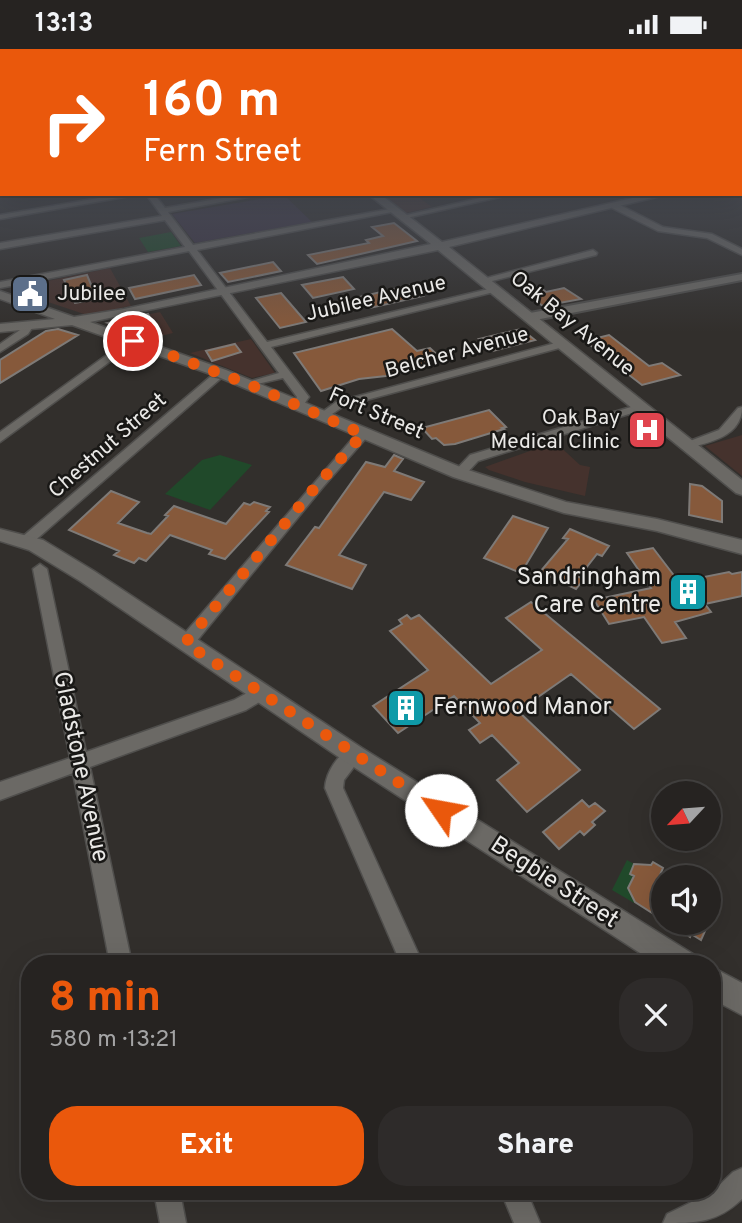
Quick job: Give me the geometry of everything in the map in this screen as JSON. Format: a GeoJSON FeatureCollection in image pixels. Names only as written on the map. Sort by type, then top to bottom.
{"type":"FeatureCollection","features":[{"type":"Feature","properties":{"kind":"main road","name":"Oak Bay Avenue"},"geometry":{"type":"LineString","coordinates":[[410,223],[742,488]]}},
{"type":"Feature","properties":{"kind":"main road"},"geometry":{"type":"LineString","coordinates":[[6,327],[124,313],[542,223]]}},
{"type":"Feature","properties":{"kind":"main road","name":"Fort Street"},"geometry":{"type":"LineString","coordinates":[[0,295],[248,384],[458,473],[565,507],[657,525],[742,547]]}},
{"type":"Feature","properties":{"kind":"main road"},"geometry":{"type":"LineString","coordinates":[[6,327],[34,315],[26,304]]}},
{"type":"Feature","properties":{"kind":"main road"},"geometry":{"type":"LineString","coordinates":[[106,332],[107,323],[124,313]]}},
{"type":"Feature","properties":{"kind":"main road","name":"Begbie Street"},"geometry":{"type":"LineString","coordinates":[[0,535],[26,541],[87,576],[354,755],[669,955]]}},
{"type":"Feature","properties":{"kind":"main road"},"geometry":{"type":"LineString","coordinates":[[721,987],[742,1000]]}},
{"type":"Feature","properties":{"kind":"street"},"geometry":{"type":"LineString","coordinates":[[0,246],[120,223]]}},
{"type":"Feature","properties":{"kind":"street"},"geometry":{"type":"LineString","coordinates":[[172,223],[303,397],[298,405]]}},
{"type":"Feature","properties":{"kind":"street"},"geometry":{"type":"LineString","coordinates":[[0,285],[324,223]]}},
{"type":"Feature","properties":{"kind":"street"},"geometry":{"type":"LineString","coordinates":[[649,223],[661,229],[709,236],[742,252]]}},
{"type":"Feature","properties":{"kind":"street"},"geometry":{"type":"LineString","coordinates":[[484,280],[593,253]]}},
{"type":"Feature","properties":{"kind":"street"},"geometry":{"type":"LineString","coordinates":[[530,317],[740,278]]}},
{"type":"Feature","properties":{"kind":"street","name":"Jubilee Avenue"},"geometry":{"type":"LineString","coordinates":[[265,345],[497,290]]}},
{"type":"Feature","properties":{"kind":"street"},"geometry":{"type":"LineString","coordinates":[[0,349],[24,332],[29,325]]}},
{"type":"Feature","properties":{"kind":"street"},"geometry":{"type":"LineString","coordinates":[[0,438],[133,341]]}},
{"type":"Feature","properties":{"kind":"street","name":"Belcher Avenue"},"geometry":{"type":"LineString","coordinates":[[323,415],[340,404],[563,344]]}},
{"type":"Feature","properties":{"kind":"street"},"geometry":{"type":"LineString","coordinates":[[248,384],[286,374]]}},
{"type":"Feature","properties":{"kind":"street","name":"Chestnut Street"},"geometry":{"type":"LineString","coordinates":[[26,541],[214,379]]}},
{"type":"Feature","properties":{"kind":"street"},"geometry":{"type":"LineString","coordinates":[[458,473],[474,458],[641,407]]}},
{"type":"Feature","properties":{"kind":"street"},"geometry":{"type":"LineString","coordinates":[[688,445],[723,433],[742,410]]}},
{"type":"Feature","properties":{"kind":"street"},"geometry":{"type":"LineString","coordinates":[[185,643],[363,434]]}},
{"type":"Feature","properties":{"kind":"street","name":"Gladstone Avenue"},"geometry":{"type":"LineString","coordinates":[[40,569],[119,955]]}},
{"type":"Feature","properties":{"kind":"street"},"geometry":{"type":"LineString","coordinates":[[0,791],[240,705],[260,693]]}},
{"type":"Feature","properties":{"kind":"street"},"geometry":{"type":"LineString","coordinates":[[354,755],[335,777],[334,789],[408,955]]}},
{"type":"Feature","properties":{"kind":"street"},"geometry":{"type":"LineString","coordinates":[[676,1223],[723,1200],[742,1181]]}},
{"type":"Feature","properties":{"kind":"street"},"geometry":{"type":"LineString","coordinates":[[169,1200],[173,1223]]}},
{"type":"Feature","properties":{"kind":"street"},"geometry":{"type":"LineString","coordinates":[[517,1200],[527,1223]]}},
{"type":"Feature","properties":{"kind":"shaded area"},"geometry":{"type":"Polygon","coordinates":[[[179,223],[308,223],[195,243],[179,223]]]}},
{"type":"Feature","properties":{"kind":"shaded area"},"geometry":{"type":"Polygon","coordinates":[[[110,268],[131,306],[87,315],[9,289],[110,268]]]}},
{"type":"Feature","properties":{"kind":"shaded area"},"geometry":{"type":"Polygon","coordinates":[[[160,312],[173,333],[153,338],[115,325],[116,321],[160,312]]]}},
{"type":"Feature","properties":{"kind":"shaded area"},"geometry":{"type":"Polygon","coordinates":[[[251,339],[275,373],[252,378],[190,353],[251,339]]]}},
{"type":"Feature","properties":{"kind":"shaded area"},"geometry":{"type":"Polygon","coordinates":[[[742,435],[742,476],[705,446],[742,435]]]}},
{"type":"Feature","properties":{"kind":"shaded area"},"geometry":{"type":"Polygon","coordinates":[[[555,442],[580,465],[590,467],[585,496],[525,482],[485,467],[555,442]]]}},
{"type":"Feature","properties":{"kind":"green space"},"geometry":{"type":"Polygon","coordinates":[[[171,232],[181,246],[148,252],[139,238],[171,232]]]}},
{"type":"Feature","properties":{"kind":"green space"},"geometry":{"type":"Polygon","coordinates":[[[220,455],[252,465],[210,510],[165,494],[202,460],[220,455]]]}},
{"type":"Feature","properties":{"kind":"green space"},"geometry":{"type":"Polygon","coordinates":[[[627,860],[634,864],[630,873],[633,878],[628,888],[636,900],[634,903],[612,890],[627,860]]]}},
{"type":"Feature","properties":{"kind":"building"},"geometry":{"type":"Polygon","coordinates":[[[394,223],[417,241],[317,264],[308,255],[369,243],[366,240],[383,236],[372,227],[394,223]]]}},
{"type":"Feature","properties":{"kind":"building"},"geometry":{"type":"Polygon","coordinates":[[[273,262],[281,271],[228,282],[220,273],[273,262]]]}},
{"type":"Feature","properties":{"kind":"building"},"geometry":{"type":"Polygon","coordinates":[[[87,275],[97,299],[75,303],[64,280],[87,275]]]}},
{"type":"Feature","properties":{"kind":"building"},"geometry":{"type":"Polygon","coordinates":[[[194,275],[201,285],[135,299],[129,288],[194,275]]]}},
{"type":"Feature","properties":{"kind":"building"},"geometry":{"type":"Polygon","coordinates":[[[343,277],[354,289],[313,298],[302,285],[343,277]]]}},
{"type":"Feature","properties":{"kind":"building"},"geometry":{"type":"Polygon","coordinates":[[[411,285],[423,296],[370,308],[359,297],[411,285]]]}},
{"type":"Feature","properties":{"kind":"building"},"geometry":{"type":"Polygon","coordinates":[[[541,288],[546,292],[564,288],[581,299],[543,306],[523,292],[541,288]]]}},
{"type":"Feature","properties":{"kind":"building"},"geometry":{"type":"Polygon","coordinates":[[[281,293],[306,322],[280,328],[256,298],[281,293]]]}},
{"type":"Feature","properties":{"kind":"building"},"geometry":{"type":"Polygon","coordinates":[[[148,314],[156,328],[136,332],[108,323],[148,314]]]}},
{"type":"Feature","properties":{"kind":"building"},"geometry":{"type":"Polygon","coordinates":[[[58,329],[78,335],[0,383],[0,360],[46,331],[58,329]]]}},
{"type":"Feature","properties":{"kind":"building"},"geometry":{"type":"Polygon","coordinates":[[[392,329],[417,351],[430,348],[444,361],[386,376],[359,379],[321,391],[294,353],[392,329]]]}},
{"type":"Feature","properties":{"kind":"building"},"geometry":{"type":"Polygon","coordinates":[[[521,329],[535,340],[493,351],[479,339],[521,329]]]}},
{"type":"Feature","properties":{"kind":"building"},"geometry":{"type":"Polygon","coordinates":[[[609,335],[649,366],[662,363],[680,375],[642,385],[585,341],[609,335]]]}},
{"type":"Feature","properties":{"kind":"building"},"geometry":{"type":"Polygon","coordinates":[[[235,344],[241,352],[212,361],[206,351],[235,344]]]}},
{"type":"Feature","properties":{"kind":"building"},"geometry":{"type":"Polygon","coordinates":[[[489,410],[506,427],[502,428],[504,429],[444,445],[436,438],[432,439],[422,428],[489,410]]]}},
{"type":"Feature","properties":{"kind":"building"},"geometry":{"type":"Polygon","coordinates":[[[394,455],[403,459],[394,471],[424,482],[411,500],[384,492],[339,555],[366,565],[352,589],[286,565],[315,527],[319,528],[366,462],[385,467],[394,455]]]}},
{"type":"Feature","properties":{"kind":"building"},"geometry":{"type":"Polygon","coordinates":[[[690,484],[702,486],[722,501],[722,522],[689,515],[690,484]]]}},
{"type":"Feature","properties":{"kind":"building"},"geometry":{"type":"Polygon","coordinates":[[[111,491],[139,502],[118,523],[151,534],[174,506],[226,524],[244,503],[250,505],[254,502],[270,507],[266,511],[269,512],[225,559],[209,554],[212,550],[170,535],[146,561],[139,558],[134,563],[114,555],[119,551],[69,530],[111,491]]]}},
{"type":"Feature","properties":{"kind":"building"},"geometry":{"type":"Polygon","coordinates":[[[513,516],[548,528],[521,573],[484,558],[513,516]]]}},
{"type":"Feature","properties":{"kind":"building"},"geometry":{"type":"Polygon","coordinates":[[[570,529],[609,546],[602,556],[597,554],[579,577],[584,579],[576,589],[540,572],[568,539],[563,538],[570,529]]]}},
{"type":"Feature","properties":{"kind":"building","name":"Sandringham Care Centre"},"geometry":{"type":"Polygon","coordinates":[[[653,548],[679,582],[742,572],[742,596],[705,604],[711,612],[675,622],[686,638],[662,643],[644,617],[609,624],[594,600],[651,588],[627,553],[653,548]]]}},
{"type":"Feature","properties":{"kind":"building","name":"Fernwood Manor"},"geometry":{"type":"Polygon","coordinates":[[[531,602],[660,709],[634,729],[571,674],[518,711],[580,770],[527,812],[497,780],[519,763],[492,735],[480,743],[469,730],[480,723],[454,696],[398,733],[373,706],[428,670],[390,631],[402,624],[399,620],[407,615],[411,619],[419,615],[491,684],[542,650],[506,618],[531,602]]]}},
{"type":"Feature","properties":{"kind":"building"},"geometry":{"type":"Polygon","coordinates":[[[582,800],[589,807],[595,803],[605,811],[592,822],[595,825],[584,835],[580,831],[559,849],[543,832],[582,800]]]}},
{"type":"Feature","properties":{"kind":"building"},"geometry":{"type":"Polygon","coordinates":[[[634,864],[651,865],[651,912],[635,902],[628,888],[634,876],[630,874],[634,864]]]}},
{"type":"Feature","properties":{"kind":"place","name":"Jubilee"},"geometry":{"type":"Point","coordinates":[30,294]}},
{"type":"Feature","properties":{"kind":"place","name":"Oak Bay Medical Clinic"},"geometry":{"type":"Point","coordinates":[647,430]}},
{"type":"Feature","properties":{"kind":"place","name":"Sandringham Care Centre"},"geometry":{"type":"Point","coordinates":[688,592]}},
{"type":"Feature","properties":{"kind":"place","name":"Fernwood Manor"},"geometry":{"type":"Point","coordinates":[406,708]}},
{"type":"Feature","properties":{"kind":"route"},"geometry":{"type":"LineString","coordinates":[[133,341],[221,373],[363,434],[185,643],[441,810]]}}]}
